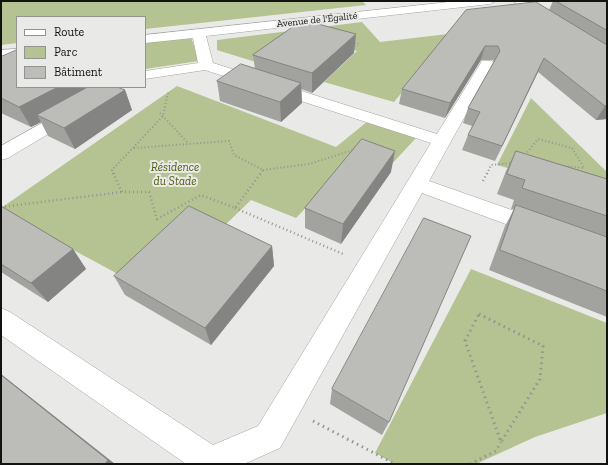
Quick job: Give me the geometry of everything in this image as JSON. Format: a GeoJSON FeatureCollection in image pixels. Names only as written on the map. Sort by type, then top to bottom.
{"type":"FeatureCollection","features":[{"type":"Feature","properties":{"kind":"street","name":"Avenue de l'Égalité"},"geometry":{"type":"LineString","coordinates":[[146,39],[490,1]]}},
{"type":"Feature","properties":{"kind":"street"},"geometry":{"type":"LineString","coordinates":[[519,1],[556,24]]}},
{"type":"Feature","properties":{"kind":"street"},"geometry":{"type":"LineString","coordinates":[[198,33],[206,66]]}},
{"type":"Feature","properties":{"kind":"street"},"geometry":{"type":"LineString","coordinates":[[1,54],[16,53]]}},
{"type":"Feature","properties":{"kind":"street"},"geometry":{"type":"LineString","coordinates":[[1,320],[211,462],[269,436],[487,64]]}},
{"type":"Feature","properties":{"kind":"street"},"geometry":{"type":"LineString","coordinates":[[146,75],[206,66],[442,141]]}},
{"type":"Feature","properties":{"kind":"street"},"geometry":{"type":"LineString","coordinates":[[1,154],[114,88]]}},
{"type":"Feature","properties":{"kind":"street"},"geometry":{"type":"LineString","coordinates":[[417,184],[559,235]]}},
{"type":"Feature","properties":{"kind":"path"},"geometry":{"type":"LineString","coordinates":[[122,192],[112,170],[162,116],[168,93]]}},
{"type":"Feature","properties":{"kind":"path"},"geometry":{"type":"LineString","coordinates":[[160,113],[188,144]]}},
{"type":"Feature","properties":{"kind":"path"},"geometry":{"type":"LineString","coordinates":[[134,148],[229,141],[234,155],[263,170],[309,164],[363,147],[379,121]]}},
{"type":"Feature","properties":{"kind":"path"},"geometry":{"type":"LineString","coordinates":[[524,156],[538,139],[572,148],[584,168],[560,166]]}},
{"type":"Feature","properties":{"kind":"path"},"geometry":{"type":"LineString","coordinates":[[471,203],[491,165],[520,162]]}},
{"type":"Feature","properties":{"kind":"path"},"geometry":{"type":"LineString","coordinates":[[235,208],[263,170]]}},
{"type":"Feature","properties":{"kind":"path"},"geometry":{"type":"LineString","coordinates":[[1,207],[122,192],[149,192],[156,219],[201,195],[369,265]]}},
{"type":"Feature","properties":{"kind":"path"},"geometry":{"type":"LineString","coordinates":[[470,464],[496,451],[502,442],[540,379],[543,346],[479,314],[465,341],[502,442]]}},
{"type":"Feature","properties":{"kind":"path"},"geometry":{"type":"LineString","coordinates":[[286,407],[395,464]]}},
{"type":"Feature","properties":{"kind":"green space"},"geometry":{"type":"Polygon","coordinates":[[[1,1],[362,1],[366,5],[146,29],[146,16],[16,16],[16,43],[1,45],[1,1]]]}},
{"type":"Feature","properties":{"kind":"green space"},"geometry":{"type":"Polygon","coordinates":[[[362,22],[380,42],[465,32],[439,47],[394,102],[324,82],[357,51],[302,37],[262,64],[217,50],[217,40],[362,22]]]}},
{"type":"Feature","properties":{"kind":"green space"},"geometry":{"type":"Polygon","coordinates":[[[191,37],[199,61],[146,69],[146,43],[191,37]]]}},
{"type":"Feature","properties":{"kind":"green space","name":"Résidence du Stade"},"geometry":{"type":"Polygon","coordinates":[[[177,86],[336,147],[368,121],[416,138],[389,167],[356,156],[296,218],[251,200],[222,228],[129,280],[1,211],[1,208],[177,86]]]}},
{"type":"Feature","properties":{"kind":"green space"},"geometry":{"type":"Polygon","coordinates":[[[531,98],[607,172],[607,197],[497,165],[531,98]]]}},
{"type":"Feature","properties":{"kind":"green space"},"geometry":{"type":"Polygon","coordinates":[[[471,269],[607,323],[607,413],[535,437],[476,464],[395,464],[375,453],[471,269]]]}},
{"type":"Feature","properties":{"kind":"building"},"geometry":{"type":"Polygon","coordinates":[[[556,1],[607,1],[607,30],[556,1]]]}},
{"type":"Feature","properties":{"kind":"building"},"geometry":{"type":"Polygon","coordinates":[[[536,2],[607,45],[607,105],[605,106],[544,58],[502,146],[468,135],[480,112],[468,108],[500,51],[498,46],[485,46],[450,103],[402,89],[466,10],[536,2]]]}},
{"type":"Feature","properties":{"kind":"building"},"geometry":{"type":"Polygon","coordinates":[[[303,20],[356,34],[312,73],[253,55],[303,20]]]}},
{"type":"Feature","properties":{"kind":"building"},"geometry":{"type":"Polygon","coordinates":[[[16,50],[16,88],[56,88],[19,107],[1,98],[1,57],[16,50]]]}},
{"type":"Feature","properties":{"kind":"building"},"geometry":{"type":"Polygon","coordinates":[[[241,64],[301,83],[280,102],[217,81],[241,64]]]}},
{"type":"Feature","properties":{"kind":"building"},"geometry":{"type":"Polygon","coordinates":[[[86,88],[120,88],[125,90],[64,128],[37,115],[86,88]]]}},
{"type":"Feature","properties":{"kind":"building"},"geometry":{"type":"Polygon","coordinates":[[[362,139],[395,151],[343,224],[305,208],[362,139]]]}},
{"type":"Feature","properties":{"kind":"building"},"geometry":{"type":"Polygon","coordinates":[[[516,151],[607,179],[607,216],[522,188],[525,180],[507,174],[516,151]]]}},
{"type":"Feature","properties":{"kind":"building"},"geometry":{"type":"Polygon","coordinates":[[[516,205],[607,237],[607,291],[500,250],[516,205]]]}},
{"type":"Feature","properties":{"kind":"building"},"geometry":{"type":"Polygon","coordinates":[[[1,206],[73,249],[31,283],[1,264],[1,206]]]}},
{"type":"Feature","properties":{"kind":"building"},"geometry":{"type":"Polygon","coordinates":[[[189,206],[272,246],[205,328],[114,276],[189,206]]]}},
{"type":"Feature","properties":{"kind":"building"},"geometry":{"type":"Polygon","coordinates":[[[424,218],[471,236],[389,422],[332,389],[424,218]]]}},
{"type":"Feature","properties":{"kind":"building"},"geometry":{"type":"Polygon","coordinates":[[[1,375],[108,460],[105,464],[1,464],[1,375]]]}}]}
